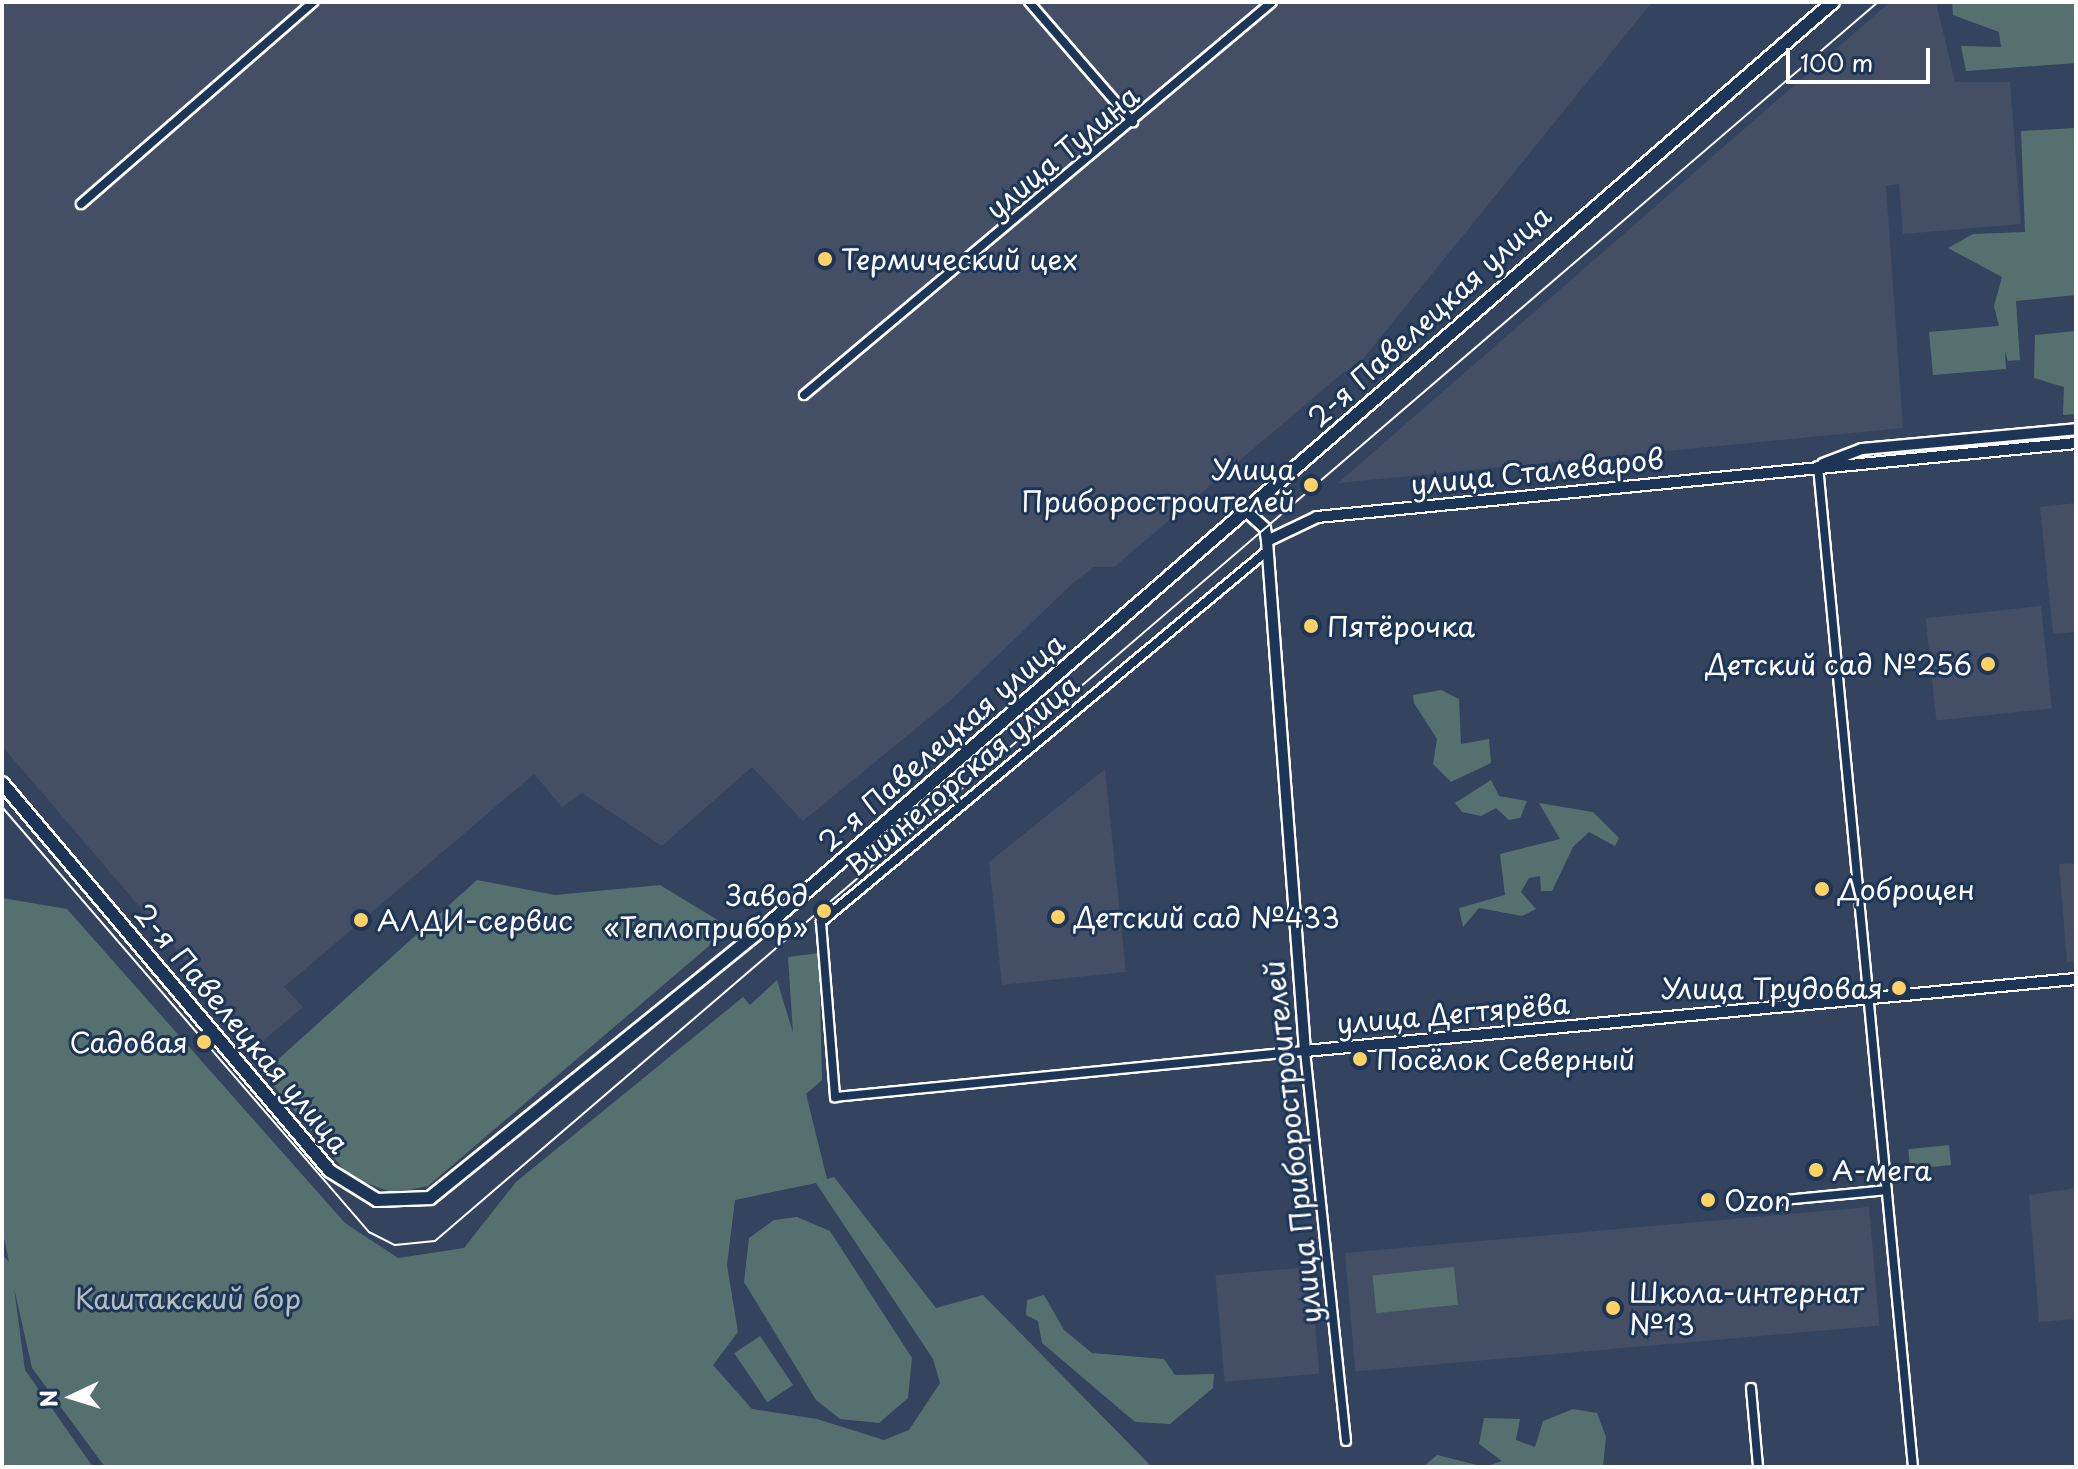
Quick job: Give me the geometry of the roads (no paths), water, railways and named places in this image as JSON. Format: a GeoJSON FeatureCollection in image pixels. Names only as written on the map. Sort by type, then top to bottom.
{"type":"FeatureCollection","features":[{"type":"Feature","properties":{"kind":"main road","name":"2-я Павелецкая улица"},"geometry":{"type":"LineString","coordinates":[[2,783],[330,1171],[377,1200],[430,1198],[772,921],[1833,2]]}},
{"type":"Feature","properties":{"kind":"street"},"geometry":{"type":"LineString","coordinates":[[81,204],[313,2]]}},
{"type":"Feature","properties":{"kind":"street"},"geometry":{"type":"LineString","coordinates":[[1029,2],[1133,122]]}},
{"type":"Feature","properties":{"kind":"street","name":"улица Тулина"},"geometry":{"type":"LineString","coordinates":[[804,395],[1133,122],[1272,2]]}},
{"type":"Feature","properties":{"kind":"street","name":"улица Сталеваров"},"geometry":{"type":"LineString","coordinates":[[1818,466],[1862,449],[2076,429]]}},
{"type":"Feature","properties":{"kind":"street","name":"улица Сталеваров"},"geometry":{"type":"LineString","coordinates":[[1267,546],[1317,517],[2076,443]]}},
{"type":"Feature","properties":{"kind":"street"},"geometry":{"type":"LineString","coordinates":[[1818,466],[1871,998],[1913,1467]]}},
{"type":"Feature","properties":{"kind":"street"},"geometry":{"type":"LineString","coordinates":[[1246,511],[1265,528],[1267,546]]}},
{"type":"Feature","properties":{"kind":"street","name":"улица Приборостроителей"},"geometry":{"type":"LineString","coordinates":[[1267,546],[1305,1051],[1346,1441]]}},
{"type":"Feature","properties":{"kind":"street","name":"Вишнегорская улица"},"geometry":{"type":"LineString","coordinates":[[835,1097],[821,922],[1267,546]]}},
{"type":"Feature","properties":{"kind":"street","name":"улица Дегтярёва"},"geometry":{"type":"LineString","coordinates":[[835,1097],[2076,979]]}},
{"type":"Feature","properties":{"kind":"street"},"geometry":{"type":"LineString","coordinates":[[1784,1200],[1887,1190]]}},
{"type":"Feature","properties":{"kind":"street"},"geometry":{"type":"LineString","coordinates":[[1751,1388],[1758,1467]]}},
{"type":"Feature","properties":{"kind":"tram line"},"geometry":{"type":"LineString","coordinates":[[2,807],[369,1232],[395,1245],[435,1241],[1878,2]]}},
{"type":"Feature","properties":{"kind":"place","name":"Термический цех"},"geometry":{"type":"Point","coordinates":[825,259]}},
{"type":"Feature","properties":{"kind":"place","name":"Улица Приборостроителей"},"geometry":{"type":"Point","coordinates":[1311,485]}},
{"type":"Feature","properties":{"kind":"place","name":"Пятёрочка"},"geometry":{"type":"Point","coordinates":[1311,626]}},
{"type":"Feature","properties":{"kind":"place","name":"Детский сад №256"},"geometry":{"type":"Point","coordinates":[1988,664]}},
{"type":"Feature","properties":{"kind":"place","name":"Доброцен"},"geometry":{"type":"Point","coordinates":[1822,889]}},
{"type":"Feature","properties":{"kind":"place","name":"Завод «Теплоприбор»"},"geometry":{"type":"Point","coordinates":[824,911]}},
{"type":"Feature","properties":{"kind":"place","name":"Детский сад №433"},"geometry":{"type":"Point","coordinates":[1058,917]}},
{"type":"Feature","properties":{"kind":"place","name":"АЛДИ-сервис"},"geometry":{"type":"Point","coordinates":[361,920]}},
{"type":"Feature","properties":{"kind":"place","name":"Улица Трудовая"},"geometry":{"type":"Point","coordinates":[1899,988]}},
{"type":"Feature","properties":{"kind":"place","name":"Садовая"},"geometry":{"type":"Point","coordinates":[204,1042]}},
{"type":"Feature","properties":{"kind":"place","name":"Посёлок Северный"},"geometry":{"type":"Point","coordinates":[1360,1059]}},
{"type":"Feature","properties":{"kind":"place","name":"А-мега"},"geometry":{"type":"Point","coordinates":[1816,1170]}},
{"type":"Feature","properties":{"kind":"place","name":"Ozon"},"geometry":{"type":"Point","coordinates":[1708,1200]}},
{"type":"Feature","properties":{"kind":"place","name":"Школа-интернат №13"},"geometry":{"type":"Point","coordinates":[1613,1308]}},
{"type":"Feature","properties":{"kind":"park label","name":"Каштакский бор"},"geometry":{"type":"Point","coordinates":[188,1298]}}]}
